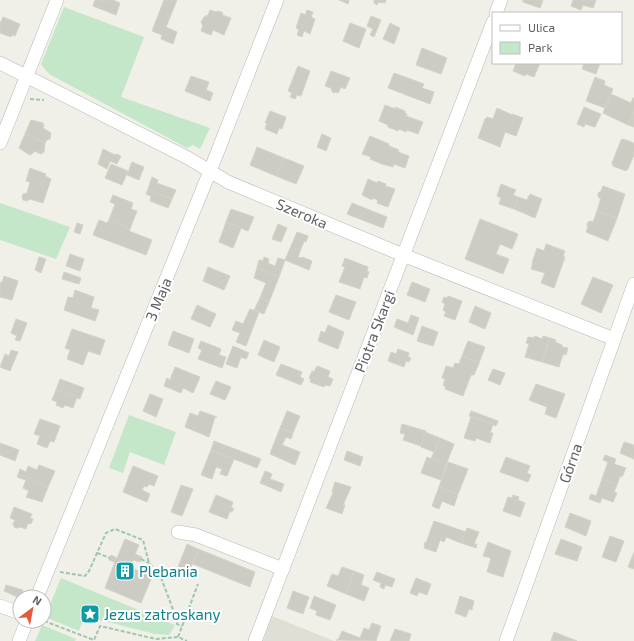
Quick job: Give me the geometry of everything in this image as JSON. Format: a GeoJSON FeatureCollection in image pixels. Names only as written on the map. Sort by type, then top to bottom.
{"type":"FeatureCollection","features":[{"type":"Feature","properties":{"kind":"street"},"geometry":{"type":"LineString","coordinates":[[0,143],[57,0]]}},
{"type":"Feature","properties":{"kind":"street","name":"3 Maja"},"geometry":{"type":"LineString","coordinates":[[43,589],[57,568],[277,0]]}},
{"type":"Feature","properties":{"kind":"street"},"geometry":{"type":"LineString","coordinates":[[496,12],[501,0]]}},
{"type":"Feature","properties":{"kind":"street","name":"Piotra Skargi"},"geometry":{"type":"LineString","coordinates":[[255,641],[492,25]]}},
{"type":"Feature","properties":{"kind":"street","name":"Szeroka"},"geometry":{"type":"LineString","coordinates":[[0,63],[188,158],[235,184],[403,255],[614,339]]}},
{"type":"Feature","properties":{"kind":"street","name":"Górna"},"geometry":{"type":"LineString","coordinates":[[506,641],[634,284]]}},
{"type":"Feature","properties":{"kind":"street"},"geometry":{"type":"LineString","coordinates":[[178,532],[196,535],[283,569]]}},
{"type":"Feature","properties":{"kind":"street"},"geometry":{"type":"LineString","coordinates":[[0,606],[12,610]]}},
{"type":"Feature","properties":{"kind":"street"},"geometry":{"type":"LineString","coordinates":[[19,641],[24,629]]}},
{"type":"Feature","properties":{"kind":"path"},"geometry":{"type":"LineString","coordinates":[[57,568],[85,576],[89,571],[106,533],[115,529],[143,540],[149,563]]}},
{"type":"Feature","properties":{"kind":"path"},"geometry":{"type":"LineString","coordinates":[[97,553],[110,558]]}},
{"type":"Feature","properties":{"kind":"path"},"geometry":{"type":"LineString","coordinates":[[141,559],[149,563],[160,575],[177,620],[177,624],[182,626]]}},
{"type":"Feature","properties":{"kind":"path"},"geometry":{"type":"LineString","coordinates":[[178,637],[198,584]]}},
{"type":"Feature","properties":{"kind":"path"},"geometry":{"type":"LineString","coordinates":[[52,624],[95,641],[100,626],[156,639],[178,637],[187,641]]}},
{"type":"Feature","properties":{"kind":"shaded area"},"geometry":{"type":"Polygon","coordinates":[[[272,616],[334,641],[263,641],[272,616]]]}},
{"type":"Feature","properties":{"kind":"green space"},"geometry":{"type":"Polygon","coordinates":[[[64,7],[144,37],[121,97],[210,128],[200,149],[193,145],[187,148],[49,74],[41,64],[64,7]]]}},
{"type":"Feature","properties":{"kind":"green space"},"geometry":{"type":"Polygon","coordinates":[[[0,203],[70,227],[56,259],[0,240],[0,203]]]}},
{"type":"Feature","properties":{"kind":"green space"},"geometry":{"type":"Polygon","coordinates":[[[129,415],[176,432],[164,465],[130,452],[123,473],[109,468],[129,415]]]}},
{"type":"Feature","properties":{"kind":"green space"},"geometry":{"type":"Polygon","coordinates":[[[61,578],[175,625],[169,635],[155,634],[104,621],[83,619],[79,631],[52,620],[52,600],[61,578]]]}},
{"type":"Feature","properties":{"kind":"green space"},"geometry":{"type":"Polygon","coordinates":[[[40,629],[52,629],[76,639],[75,641],[35,641],[40,629]]]}},
{"type":"Feature","properties":{"kind":"building"},"geometry":{"type":"Polygon","coordinates":[[[95,0],[115,0],[120,3],[116,15],[93,6],[95,0]]]}},
{"type":"Feature","properties":{"kind":"building"},"geometry":{"type":"Polygon","coordinates":[[[164,0],[177,0],[166,27],[177,32],[173,44],[161,39],[162,35],[152,31],[164,0]]]}},
{"type":"Feature","properties":{"kind":"building"},"geometry":{"type":"Polygon","coordinates":[[[339,0],[349,0],[348,4],[339,0]]]}},
{"type":"Feature","properties":{"kind":"building"},"geometry":{"type":"Polygon","coordinates":[[[374,0],[386,0],[385,3],[378,2],[377,5],[374,3],[374,0]]]}},
{"type":"Feature","properties":{"kind":"building"},"geometry":{"type":"Polygon","coordinates":[[[523,0],[543,0],[540,8],[523,2],[523,0]]]}},
{"type":"Feature","properties":{"kind":"building"},"geometry":{"type":"Polygon","coordinates":[[[573,0],[596,0],[593,8],[583,5],[581,10],[571,6],[573,0]]]}},
{"type":"Feature","properties":{"kind":"building"},"geometry":{"type":"Polygon","coordinates":[[[210,10],[216,12],[219,11],[223,13],[222,15],[231,18],[224,35],[213,30],[211,35],[201,31],[203,26],[201,22],[204,17],[208,15],[210,10]]]}},
{"type":"Feature","properties":{"kind":"building"},"geometry":{"type":"Polygon","coordinates":[[[307,10],[313,12],[311,17],[315,19],[310,34],[304,31],[302,37],[297,35],[299,30],[296,28],[301,13],[305,15],[307,10]]]}},
{"type":"Feature","properties":{"kind":"building"},"geometry":{"type":"Polygon","coordinates":[[[371,16],[381,20],[374,37],[370,35],[373,29],[367,26],[371,16]]]}},
{"type":"Feature","properties":{"kind":"building"},"geometry":{"type":"Polygon","coordinates":[[[3,17],[20,24],[15,36],[12,35],[11,37],[0,33],[0,22],[3,17]]]}},
{"type":"Feature","properties":{"kind":"building"},"geometry":{"type":"Polygon","coordinates":[[[350,23],[366,29],[359,48],[343,41],[350,23]]]}},
{"type":"Feature","properties":{"kind":"building"},"geometry":{"type":"Polygon","coordinates":[[[390,23],[400,28],[394,44],[383,39],[390,23]]]}},
{"type":"Feature","properties":{"kind":"building"},"geometry":{"type":"Polygon","coordinates":[[[422,48],[447,58],[441,74],[416,65],[422,48]]]}},
{"type":"Feature","properties":{"kind":"building"},"geometry":{"type":"Polygon","coordinates":[[[516,64],[540,64],[534,77],[526,74],[525,76],[513,71],[516,64]]]}},
{"type":"Feature","properties":{"kind":"building"},"geometry":{"type":"Polygon","coordinates":[[[584,64],[600,64],[596,74],[582,69],[584,64]]]}},
{"type":"Feature","properties":{"kind":"building"},"geometry":{"type":"Polygon","coordinates":[[[298,66],[310,71],[301,96],[297,95],[295,99],[290,97],[292,93],[288,91],[298,66]]]}},
{"type":"Feature","properties":{"kind":"building"},"geometry":{"type":"Polygon","coordinates":[[[331,71],[350,78],[345,89],[341,87],[338,93],[333,93],[331,88],[325,86],[331,71]]]}},
{"type":"Feature","properties":{"kind":"building"},"geometry":{"type":"Polygon","coordinates":[[[394,73],[424,84],[422,88],[434,92],[430,104],[388,88],[394,73]]]}},
{"type":"Feature","properties":{"kind":"building"},"geometry":{"type":"Polygon","coordinates":[[[191,76],[209,82],[206,90],[213,93],[210,101],[185,91],[191,76]]]}},
{"type":"Feature","properties":{"kind":"building"},"geometry":{"type":"Polygon","coordinates":[[[595,77],[605,81],[604,85],[613,89],[605,108],[586,101],[595,77]]]}},
{"type":"Feature","properties":{"kind":"building"},"geometry":{"type":"Polygon","coordinates":[[[611,94],[631,103],[634,98],[634,111],[628,125],[603,113],[611,94]]]}},
{"type":"Feature","properties":{"kind":"building"},"geometry":{"type":"Polygon","coordinates":[[[385,105],[405,111],[407,114],[406,116],[423,122],[418,134],[407,130],[406,132],[399,129],[398,131],[379,121],[385,105]]]}},
{"type":"Feature","properties":{"kind":"building"},"geometry":{"type":"Polygon","coordinates":[[[584,107],[601,114],[595,127],[585,124],[584,127],[577,124],[584,107]]]}},
{"type":"Feature","properties":{"kind":"building"},"geometry":{"type":"Polygon","coordinates":[[[497,108],[523,118],[516,136],[505,132],[500,147],[478,138],[485,119],[487,117],[493,119],[497,108]]]}},
{"type":"Feature","properties":{"kind":"building"},"geometry":{"type":"Polygon","coordinates":[[[270,111],[286,117],[282,129],[279,128],[277,134],[265,129],[267,123],[265,123],[270,111]]]}},
{"type":"Feature","properties":{"kind":"building"},"geometry":{"type":"Polygon","coordinates":[[[634,111],[634,127],[628,125],[634,111]]]}},
{"type":"Feature","properties":{"kind":"building"},"geometry":{"type":"Polygon","coordinates":[[[31,120],[43,123],[43,128],[51,133],[50,139],[45,143],[25,134],[31,120]]]}},
{"type":"Feature","properties":{"kind":"building"},"geometry":{"type":"Polygon","coordinates":[[[25,134],[45,143],[44,152],[41,154],[34,151],[30,155],[19,148],[25,134]]]}},
{"type":"Feature","properties":{"kind":"building"},"geometry":{"type":"Polygon","coordinates":[[[322,134],[331,138],[326,151],[317,147],[322,134]]]}},
{"type":"Feature","properties":{"kind":"building"},"geometry":{"type":"Polygon","coordinates":[[[370,136],[389,144],[389,146],[399,150],[398,152],[409,156],[405,168],[394,164],[393,167],[382,164],[370,159],[371,157],[362,154],[370,136]]]}},
{"type":"Feature","properties":{"kind":"building"},"geometry":{"type":"Polygon","coordinates":[[[623,139],[634,143],[634,155],[626,171],[613,166],[612,163],[621,140],[623,139]]]}},
{"type":"Feature","properties":{"kind":"building"},"geometry":{"type":"Polygon","coordinates":[[[257,147],[284,158],[276,176],[250,165],[257,147]]]}},
{"type":"Feature","properties":{"kind":"building"},"geometry":{"type":"Polygon","coordinates":[[[103,149],[115,155],[121,156],[117,164],[110,161],[107,169],[98,164],[103,149]]]}},
{"type":"Feature","properties":{"kind":"building"},"geometry":{"type":"Polygon","coordinates":[[[284,158],[304,166],[296,184],[276,176],[284,158]]]}},
{"type":"Feature","properties":{"kind":"building"},"geometry":{"type":"Polygon","coordinates":[[[132,162],[144,167],[139,180],[127,175],[132,162]]]}},
{"type":"Feature","properties":{"kind":"building"},"geometry":{"type":"Polygon","coordinates":[[[111,164],[128,171],[122,185],[105,178],[111,164]]]}},
{"type":"Feature","properties":{"kind":"building"},"geometry":{"type":"Polygon","coordinates":[[[30,168],[46,174],[45,176],[51,179],[43,203],[30,199],[27,201],[23,200],[23,194],[27,193],[30,182],[26,181],[30,168]]]}},
{"type":"Feature","properties":{"kind":"building"},"geometry":{"type":"Polygon","coordinates":[[[152,177],[158,180],[157,183],[176,190],[172,199],[148,189],[152,177]]]}},
{"type":"Feature","properties":{"kind":"building"},"geometry":{"type":"Polygon","coordinates":[[[368,179],[377,183],[378,181],[386,184],[385,186],[395,189],[388,207],[377,203],[378,200],[373,198],[372,200],[362,195],[368,179]]]}},
{"type":"Feature","properties":{"kind":"building"},"geometry":{"type":"Polygon","coordinates":[[[501,184],[516,190],[513,195],[518,197],[514,209],[499,204],[501,198],[497,196],[501,184]]]}},
{"type":"Feature","properties":{"kind":"building"},"geometry":{"type":"Polygon","coordinates":[[[603,186],[625,194],[617,218],[597,211],[601,198],[599,198],[598,193],[601,191],[603,186]]]}},
{"type":"Feature","properties":{"kind":"building"},"geometry":{"type":"Polygon","coordinates":[[[148,189],[172,199],[168,208],[150,201],[151,196],[146,194],[148,189]]]}},
{"type":"Feature","properties":{"kind":"building"},"geometry":{"type":"Polygon","coordinates":[[[530,194],[542,199],[535,218],[514,209],[518,197],[527,200],[530,194]]]}},
{"type":"Feature","properties":{"kind":"building"},"geometry":{"type":"Polygon","coordinates":[[[113,195],[133,203],[131,209],[137,211],[130,229],[109,220],[115,204],[110,202],[113,195]]]}},
{"type":"Feature","properties":{"kind":"building"},"geometry":{"type":"Polygon","coordinates":[[[352,203],[387,217],[383,228],[347,214],[352,203]]]}},
{"type":"Feature","properties":{"kind":"building"},"geometry":{"type":"Polygon","coordinates":[[[231,209],[254,217],[248,231],[226,222],[231,209]]]}},
{"type":"Feature","properties":{"kind":"building"},"geometry":{"type":"Polygon","coordinates":[[[597,211],[617,218],[608,241],[586,232],[588,222],[593,222],[597,211]]]}},
{"type":"Feature","properties":{"kind":"building"},"geometry":{"type":"Polygon","coordinates":[[[480,219],[518,234],[512,249],[500,244],[496,254],[509,259],[503,274],[465,259],[480,219]]]}},
{"type":"Feature","properties":{"kind":"building"},"geometry":{"type":"Polygon","coordinates":[[[99,220],[107,223],[109,220],[130,229],[129,231],[152,240],[146,255],[93,235],[99,220]]]}},
{"type":"Feature","properties":{"kind":"building"},"geometry":{"type":"Polygon","coordinates":[[[226,222],[241,228],[233,248],[219,242],[226,222]]]}},
{"type":"Feature","properties":{"kind":"building"},"geometry":{"type":"Polygon","coordinates":[[[77,223],[83,225],[80,234],[74,232],[77,223]]]}},
{"type":"Feature","properties":{"kind":"building"},"geometry":{"type":"Polygon","coordinates":[[[278,224],[287,228],[281,242],[272,239],[278,224]]]}},
{"type":"Feature","properties":{"kind":"building"},"geometry":{"type":"Polygon","coordinates":[[[297,232],[308,236],[306,242],[304,241],[298,257],[312,261],[309,270],[285,260],[297,232]]]}},
{"type":"Feature","properties":{"kind":"building"},"geometry":{"type":"Polygon","coordinates":[[[546,244],[565,251],[563,256],[565,257],[554,288],[541,283],[545,273],[531,269],[537,248],[544,251],[546,244]]]}},
{"type":"Feature","properties":{"kind":"building"},"geometry":{"type":"Polygon","coordinates":[[[70,254],[84,259],[80,271],[66,266],[70,254]]]}},
{"type":"Feature","properties":{"kind":"building"},"geometry":{"type":"Polygon","coordinates":[[[39,257],[46,259],[41,273],[35,270],[39,257]]]}},
{"type":"Feature","properties":{"kind":"building"},"geometry":{"type":"Polygon","coordinates":[[[264,257],[269,259],[268,263],[275,266],[278,258],[285,260],[279,277],[257,268],[259,260],[263,261],[264,257]]]}},
{"type":"Feature","properties":{"kind":"building"},"geometry":{"type":"Polygon","coordinates":[[[345,258],[368,267],[367,271],[369,272],[367,278],[364,277],[360,289],[339,282],[345,267],[342,266],[345,258]]]}},
{"type":"Feature","properties":{"kind":"building"},"geometry":{"type":"Polygon","coordinates":[[[208,267],[230,276],[224,290],[203,281],[208,267]]]}},
{"type":"Feature","properties":{"kind":"building"},"geometry":{"type":"Polygon","coordinates":[[[257,268],[279,277],[269,302],[260,298],[266,283],[254,278],[257,268]]]}},
{"type":"Feature","properties":{"kind":"building"},"geometry":{"type":"Polygon","coordinates":[[[64,272],[81,278],[79,284],[62,279],[64,272]]]}},
{"type":"Feature","properties":{"kind":"building"},"geometry":{"type":"Polygon","coordinates":[[[4,276],[18,281],[12,300],[0,297],[0,282],[2,283],[4,276]]]}},
{"type":"Feature","properties":{"kind":"building"},"geometry":{"type":"Polygon","coordinates":[[[593,277],[613,285],[601,313],[581,304],[593,277]]]}},
{"type":"Feature","properties":{"kind":"building"},"geometry":{"type":"Polygon","coordinates":[[[412,282],[430,289],[425,302],[407,295],[412,282]]]}},
{"type":"Feature","properties":{"kind":"building"},"geometry":{"type":"Polygon","coordinates":[[[75,290],[94,297],[91,308],[99,310],[95,321],[64,310],[68,297],[73,298],[75,290]]]}},
{"type":"Feature","properties":{"kind":"building"},"geometry":{"type":"Polygon","coordinates":[[[336,295],[356,302],[349,320],[329,312],[336,295]]]}},
{"type":"Feature","properties":{"kind":"building"},"geometry":{"type":"Polygon","coordinates":[[[448,296],[462,301],[455,320],[444,316],[446,312],[443,310],[445,304],[442,302],[444,297],[447,298],[448,296]]]}},
{"type":"Feature","properties":{"kind":"building"},"geometry":{"type":"Polygon","coordinates":[[[260,298],[269,302],[264,314],[254,310],[260,298]]]}},
{"type":"Feature","properties":{"kind":"building"},"geometry":{"type":"Polygon","coordinates":[[[197,305],[216,314],[210,327],[191,319],[197,305]]]}},
{"type":"Feature","properties":{"kind":"building"},"geometry":{"type":"Polygon","coordinates":[[[475,306],[491,313],[485,329],[469,322],[475,306]]]}},
{"type":"Feature","properties":{"kind":"building"},"geometry":{"type":"Polygon","coordinates":[[[250,309],[259,312],[246,346],[236,342],[240,333],[232,330],[236,321],[243,324],[250,309]]]}},
{"type":"Feature","properties":{"kind":"building"},"geometry":{"type":"Polygon","coordinates":[[[411,315],[419,318],[413,335],[394,327],[397,319],[408,323],[411,315]]]}},
{"type":"Feature","properties":{"kind":"building"},"geometry":{"type":"Polygon","coordinates":[[[16,319],[27,323],[20,341],[15,340],[17,336],[11,333],[16,319]]]}},
{"type":"Feature","properties":{"kind":"building"},"geometry":{"type":"Polygon","coordinates":[[[328,325],[344,332],[338,349],[318,341],[321,331],[325,333],[328,325]]]}},
{"type":"Feature","properties":{"kind":"building"},"geometry":{"type":"Polygon","coordinates":[[[422,326],[438,332],[433,346],[417,341],[422,326]]]}},
{"type":"Feature","properties":{"kind":"building"},"geometry":{"type":"Polygon","coordinates":[[[72,329],[105,340],[100,355],[88,351],[83,365],[67,359],[70,350],[65,348],[72,329]]]}},
{"type":"Feature","properties":{"kind":"building"},"geometry":{"type":"Polygon","coordinates":[[[173,331],[194,339],[189,353],[168,345],[173,331]]]}},
{"type":"Feature","properties":{"kind":"building"},"geometry":{"type":"Polygon","coordinates":[[[535,336],[542,339],[543,336],[550,338],[542,362],[525,357],[529,344],[526,343],[528,337],[534,338],[535,336]]]}},
{"type":"Feature","properties":{"kind":"building"},"geometry":{"type":"Polygon","coordinates":[[[550,338],[556,340],[555,342],[562,345],[562,347],[568,348],[566,355],[563,354],[559,367],[542,362],[550,338]]]}},
{"type":"Feature","properties":{"kind":"building"},"geometry":{"type":"Polygon","coordinates":[[[264,340],[280,347],[274,362],[258,355],[264,340]]]}},
{"type":"Feature","properties":{"kind":"building"},"geometry":{"type":"Polygon","coordinates":[[[201,341],[221,349],[219,355],[226,357],[222,368],[198,359],[202,350],[198,348],[201,341]]]}},
{"type":"Feature","properties":{"kind":"building"},"geometry":{"type":"Polygon","coordinates":[[[468,341],[485,347],[479,363],[462,356],[468,341]]]}},
{"type":"Feature","properties":{"kind":"building"},"geometry":{"type":"Polygon","coordinates":[[[233,346],[249,353],[246,359],[241,357],[237,368],[226,364],[233,346]]]}},
{"type":"Feature","properties":{"kind":"building"},"geometry":{"type":"Polygon","coordinates":[[[398,349],[409,353],[408,357],[411,358],[409,362],[406,361],[404,367],[388,361],[391,352],[396,354],[398,349]]]}},
{"type":"Feature","properties":{"kind":"building"},"geometry":{"type":"Polygon","coordinates":[[[11,350],[18,352],[10,371],[0,367],[5,354],[9,356],[11,350]]]}},
{"type":"Feature","properties":{"kind":"building"},"geometry":{"type":"Polygon","coordinates":[[[462,356],[479,363],[474,375],[471,375],[463,396],[445,389],[446,387],[443,385],[445,379],[442,378],[446,366],[453,368],[455,363],[459,364],[462,356]]]}},
{"type":"Feature","properties":{"kind":"building"},"geometry":{"type":"Polygon","coordinates":[[[281,364],[302,372],[300,377],[304,379],[301,385],[276,375],[281,364]]]}},
{"type":"Feature","properties":{"kind":"building"},"geometry":{"type":"Polygon","coordinates":[[[317,366],[330,371],[328,377],[333,379],[330,386],[325,385],[324,387],[310,382],[311,379],[309,378],[312,371],[314,372],[317,366]]]}},
{"type":"Feature","properties":{"kind":"building"},"geometry":{"type":"Polygon","coordinates":[[[175,367],[200,377],[193,393],[183,388],[181,393],[164,386],[167,378],[170,380],[175,367]]]}},
{"type":"Feature","properties":{"kind":"building"},"geometry":{"type":"Polygon","coordinates":[[[493,369],[505,373],[500,385],[488,380],[493,369]]]}},
{"type":"Feature","properties":{"kind":"building"},"geometry":{"type":"Polygon","coordinates":[[[60,379],[84,388],[80,399],[56,390],[60,379]]]}},
{"type":"Feature","properties":{"kind":"building"},"geometry":{"type":"Polygon","coordinates":[[[216,381],[231,387],[225,400],[210,394],[216,381]]]}},
{"type":"Feature","properties":{"kind":"building"},"geometry":{"type":"Polygon","coordinates":[[[536,384],[565,394],[556,418],[545,414],[547,407],[529,400],[536,384]]]}},
{"type":"Feature","properties":{"kind":"building"},"geometry":{"type":"Polygon","coordinates":[[[56,390],[77,397],[73,408],[65,405],[63,408],[56,405],[57,402],[52,400],[56,390]]]}},
{"type":"Feature","properties":{"kind":"building"},"geometry":{"type":"Polygon","coordinates":[[[150,394],[163,399],[156,417],[143,411],[150,394]]]}},
{"type":"Feature","properties":{"kind":"building"},"geometry":{"type":"Polygon","coordinates":[[[200,411],[217,417],[215,417],[209,437],[185,427],[190,413],[198,416],[200,411]]]}},
{"type":"Feature","properties":{"kind":"building"},"geometry":{"type":"Polygon","coordinates":[[[287,411],[300,416],[293,433],[280,428],[287,411]]]}},
{"type":"Feature","properties":{"kind":"building"},"geometry":{"type":"Polygon","coordinates":[[[471,411],[498,421],[496,426],[469,416],[471,411]]]}},
{"type":"Feature","properties":{"kind":"building"},"geometry":{"type":"Polygon","coordinates":[[[471,417],[493,424],[490,433],[493,433],[490,443],[476,438],[475,441],[464,438],[471,417]]]}},
{"type":"Feature","properties":{"kind":"building"},"geometry":{"type":"Polygon","coordinates":[[[40,419],[60,426],[54,442],[50,441],[47,448],[37,444],[40,436],[34,434],[40,419]]]}},
{"type":"Feature","properties":{"kind":"building"},"geometry":{"type":"Polygon","coordinates":[[[402,424],[426,431],[421,446],[403,440],[405,434],[400,433],[402,424]]]}},
{"type":"Feature","properties":{"kind":"building"},"geometry":{"type":"Polygon","coordinates":[[[280,428],[293,433],[291,439],[286,437],[282,445],[300,452],[295,465],[270,454],[280,428]]]}},
{"type":"Feature","properties":{"kind":"building"},"geometry":{"type":"Polygon","coordinates":[[[425,432],[440,438],[434,452],[421,447],[425,432]]]}},
{"type":"Feature","properties":{"kind":"building"},"geometry":{"type":"Polygon","coordinates":[[[440,438],[454,444],[446,465],[431,459],[440,438]]]}},
{"type":"Feature","properties":{"kind":"building"},"geometry":{"type":"Polygon","coordinates":[[[214,441],[261,459],[257,468],[211,450],[214,441]]]}},
{"type":"Feature","properties":{"kind":"building"},"geometry":{"type":"Polygon","coordinates":[[[624,442],[634,445],[634,459],[620,453],[624,442]]]}},
{"type":"Feature","properties":{"kind":"building"},"geometry":{"type":"Polygon","coordinates":[[[0,443],[19,450],[15,461],[0,455],[0,443]]]}},
{"type":"Feature","properties":{"kind":"building"},"geometry":{"type":"Polygon","coordinates":[[[211,450],[234,459],[227,476],[220,474],[222,469],[216,467],[212,479],[201,475],[211,450]]]}},
{"type":"Feature","properties":{"kind":"building"},"geometry":{"type":"Polygon","coordinates":[[[347,451],[363,457],[360,466],[344,460],[347,451]]]}},
{"type":"Feature","properties":{"kind":"building"},"geometry":{"type":"Polygon","coordinates":[[[605,455],[616,459],[614,464],[626,468],[622,477],[620,476],[617,485],[602,479],[608,462],[603,460],[605,455]]]}},
{"type":"Feature","properties":{"kind":"building"},"geometry":{"type":"Polygon","coordinates":[[[427,457],[446,465],[441,480],[421,473],[427,457]]]}},
{"type":"Feature","properties":{"kind":"building"},"geometry":{"type":"Polygon","coordinates":[[[506,457],[530,466],[527,473],[531,475],[528,482],[500,472],[506,457]]]}},
{"type":"Feature","properties":{"kind":"building"},"geometry":{"type":"Polygon","coordinates":[[[448,462],[468,469],[458,494],[439,487],[448,462]]]}},
{"type":"Feature","properties":{"kind":"building"},"geometry":{"type":"Polygon","coordinates":[[[39,465],[55,471],[48,487],[25,476],[18,475],[20,469],[26,472],[28,466],[37,470],[39,465]]]}},
{"type":"Feature","properties":{"kind":"building"},"geometry":{"type":"Polygon","coordinates":[[[133,466],[158,476],[154,486],[149,484],[147,487],[144,486],[142,490],[150,494],[147,502],[123,492],[133,466]]]}},
{"type":"Feature","properties":{"kind":"building"},"geometry":{"type":"Polygon","coordinates":[[[265,471],[272,474],[270,479],[284,484],[281,492],[260,483],[265,471]]]}},
{"type":"Feature","properties":{"kind":"building"},"geometry":{"type":"Polygon","coordinates":[[[18,475],[25,476],[48,487],[42,502],[26,497],[29,491],[23,488],[26,480],[17,477],[18,475]]]}},
{"type":"Feature","properties":{"kind":"building"},"geometry":{"type":"Polygon","coordinates":[[[602,479],[617,485],[614,492],[617,493],[613,502],[602,498],[600,503],[589,499],[591,494],[596,496],[602,479]]]}},
{"type":"Feature","properties":{"kind":"building"},"geometry":{"type":"Polygon","coordinates":[[[335,482],[351,487],[343,505],[345,505],[342,514],[326,508],[333,493],[335,482]]]}},
{"type":"Feature","properties":{"kind":"building"},"geometry":{"type":"Polygon","coordinates":[[[181,485],[193,489],[182,516],[171,512],[181,485]]]}},
{"type":"Feature","properties":{"kind":"building"},"geometry":{"type":"Polygon","coordinates":[[[439,487],[458,494],[454,506],[442,501],[439,509],[432,506],[439,487]]]}},
{"type":"Feature","properties":{"kind":"building"},"geometry":{"type":"Polygon","coordinates":[[[216,495],[233,502],[231,508],[234,508],[232,512],[230,511],[227,519],[209,512],[216,495]]]}},
{"type":"Feature","properties":{"kind":"building"},"geometry":{"type":"Polygon","coordinates":[[[513,495],[519,497],[518,500],[525,503],[520,517],[503,511],[508,497],[512,498],[513,495]]]}},
{"type":"Feature","properties":{"kind":"building"},"geometry":{"type":"Polygon","coordinates":[[[14,507],[32,514],[30,518],[33,519],[31,524],[28,523],[26,529],[14,527],[13,524],[15,520],[10,518],[14,507]]]}},
{"type":"Feature","properties":{"kind":"building"},"geometry":{"type":"Polygon","coordinates":[[[570,513],[591,521],[586,536],[565,527],[570,513]]]}},
{"type":"Feature","properties":{"kind":"building"},"geometry":{"type":"Polygon","coordinates":[[[434,521],[466,532],[461,543],[446,537],[444,542],[440,540],[436,552],[424,548],[434,521]]]}},
{"type":"Feature","properties":{"kind":"building"},"geometry":{"type":"Polygon","coordinates":[[[467,528],[479,532],[474,544],[477,544],[476,548],[461,543],[467,528]]]}},
{"type":"Feature","properties":{"kind":"building"},"geometry":{"type":"Polygon","coordinates":[[[610,536],[624,541],[616,562],[602,557],[610,536]]]}},
{"type":"Feature","properties":{"kind":"building","name":"Plebania"},"geometry":{"type":"Polygon","coordinates":[[[125,539],[139,545],[135,554],[142,557],[140,562],[133,560],[130,567],[141,572],[142,569],[146,570],[144,573],[152,577],[141,603],[105,588],[115,562],[109,560],[111,555],[117,558],[125,539]]]}},
{"type":"Feature","properties":{"kind":"building"},"geometry":{"type":"Polygon","coordinates":[[[561,539],[582,547],[577,561],[555,554],[561,539]]]}},
{"type":"Feature","properties":{"kind":"building"},"geometry":{"type":"Polygon","coordinates":[[[488,542],[511,551],[503,577],[487,572],[491,558],[483,556],[488,542]]]}},
{"type":"Feature","properties":{"kind":"building"},"geometry":{"type":"Polygon","coordinates":[[[187,544],[198,549],[189,572],[178,567],[187,544]]]}},
{"type":"Feature","properties":{"kind":"building"},"geometry":{"type":"Polygon","coordinates":[[[198,549],[255,572],[250,587],[193,564],[198,549]]]}},
{"type":"Feature","properties":{"kind":"building"},"geometry":{"type":"Polygon","coordinates":[[[634,552],[634,569],[628,567],[634,552]]]}},
{"type":"Feature","properties":{"kind":"building"},"geometry":{"type":"Polygon","coordinates":[[[342,567],[354,571],[346,594],[327,586],[332,574],[338,576],[342,567]]]}},
{"type":"Feature","properties":{"kind":"building"},"geometry":{"type":"Polygon","coordinates":[[[354,571],[364,575],[361,585],[369,588],[364,601],[346,594],[354,571]]]}},
{"type":"Feature","properties":{"kind":"building"},"geometry":{"type":"Polygon","coordinates":[[[377,572],[395,579],[392,587],[385,585],[384,589],[380,587],[381,583],[373,580],[377,572]]]}},
{"type":"Feature","properties":{"kind":"building"},"geometry":{"type":"Polygon","coordinates":[[[416,578],[431,584],[427,595],[419,592],[417,596],[410,593],[416,578]]]}},
{"type":"Feature","properties":{"kind":"building"},"geometry":{"type":"Polygon","coordinates":[[[6,585],[20,589],[12,589],[12,594],[4,591],[6,585]]]}},
{"type":"Feature","properties":{"kind":"building"},"geometry":{"type":"Polygon","coordinates":[[[293,591],[309,597],[303,614],[287,608],[293,591]]]}},
{"type":"Feature","properties":{"kind":"building"},"geometry":{"type":"Polygon","coordinates":[[[314,596],[336,605],[330,620],[316,615],[317,611],[310,608],[314,596]]]}},
{"type":"Feature","properties":{"kind":"building"},"geometry":{"type":"Polygon","coordinates":[[[460,596],[474,601],[472,610],[469,609],[466,617],[455,613],[460,596]]]}},
{"type":"Feature","properties":{"kind":"building"},"geometry":{"type":"Polygon","coordinates":[[[372,623],[381,626],[376,641],[336,640],[338,640],[342,631],[360,638],[364,628],[369,630],[372,623]]]}},
{"type":"Feature","properties":{"kind":"building"},"geometry":{"type":"Polygon","coordinates":[[[395,629],[411,634],[409,641],[390,641],[395,629]]]}},
{"type":"Feature","properties":{"kind":"building"},"geometry":{"type":"Polygon","coordinates":[[[554,632],[577,641],[551,641],[554,632]]]}},
{"type":"Feature","properties":{"kind":"place","name":"Plebania"},"geometry":{"type":"Point","coordinates":[125,571]}},
{"type":"Feature","properties":{"kind":"place","name":"Jezus zatroskany"},"geometry":{"type":"Point","coordinates":[90,614]}}]}
